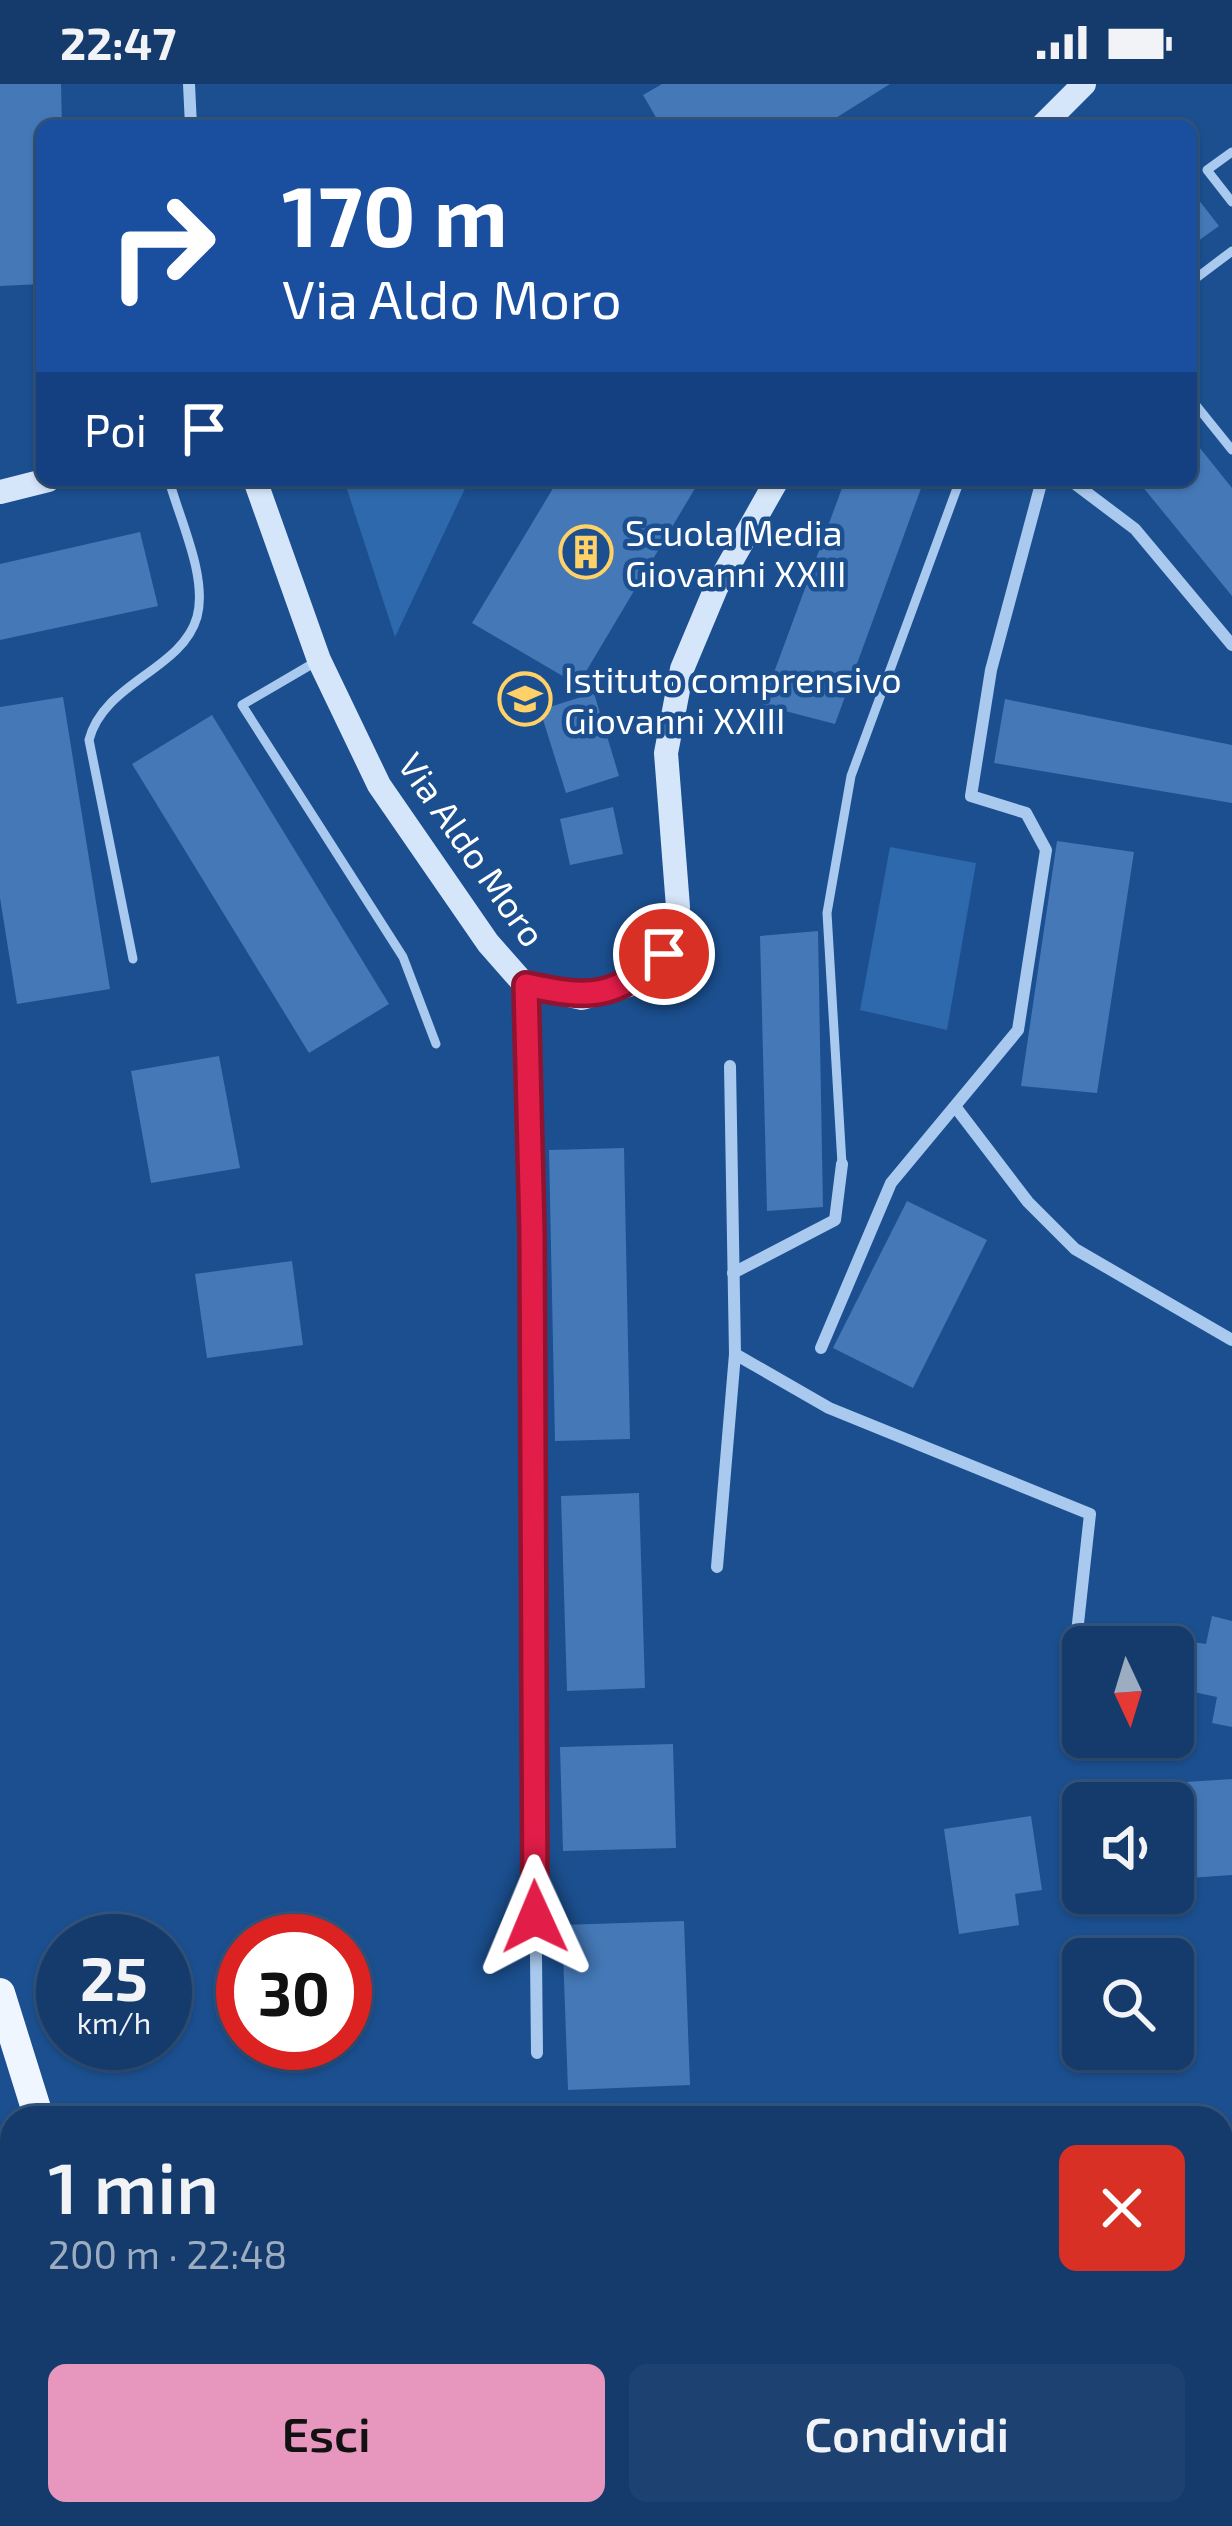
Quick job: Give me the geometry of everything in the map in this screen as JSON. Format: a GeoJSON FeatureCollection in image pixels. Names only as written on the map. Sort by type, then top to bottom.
{"type":"FeatureCollection","features":[{"type":"Feature","properties":{"kind":"main road"},"geometry":{"type":"LineString","coordinates":[[0,1993],[35,2106]]}},
{"type":"Feature","properties":{"kind":"street"},"geometry":{"type":"LineString","coordinates":[[191,120],[189,87],[207,84]]}},
{"type":"Feature","properties":{"kind":"street"},"geometry":{"type":"LineString","coordinates":[[1048,120],[1084,84]]}},
{"type":"Feature","properties":{"kind":"street"},"geometry":{"type":"LineString","coordinates":[[0,492],[36,483]]}},
{"type":"Feature","properties":{"kind":"street","name":"Via Aldo Moro"},"geometry":{"type":"LineString","coordinates":[[257,486],[319,660],[379,785],[488,943],[526,985],[582,998],[629,985],[664,954],[678,907],[666,753],[682,669],[716,588],[774,486]]}},
{"type":"Feature","properties":{"kind":"street"},"geometry":{"type":"LineString","coordinates":[[821,1348],[891,1183],[1018,1030],[1046,850],[1026,813],[971,796],[991,670],[1040,486]]}},
{"type":"Feature","properties":{"kind":"street"},"geometry":{"type":"LineString","coordinates":[[1078,486],[1135,530],[1232,645]]}},
{"type":"Feature","properties":{"kind":"street"},"geometry":{"type":"LineString","coordinates":[[526,985],[538,2053]]}},
{"type":"Feature","properties":{"kind":"street"},"geometry":{"type":"LineString","coordinates":[[717,1568],[735,1354],[730,1066]]}},
{"type":"Feature","properties":{"kind":"street"},"geometry":{"type":"LineString","coordinates":[[957,1109],[1028,1202],[1076,1249],[1232,1340]]}},
{"type":"Feature","properties":{"kind":"street"},"geometry":{"type":"LineString","coordinates":[[733,1273],[836,1220],[842,1165]]}},
{"type":"Feature","properties":{"kind":"street"},"geometry":{"type":"LineString","coordinates":[[735,1354],[829,1408],[1090,1514],[1078,1626]]}},
{"type":"Feature","properties":{"kind":"lane"},"geometry":{"type":"LineString","coordinates":[[1232,152],[1207,170],[1232,202]]}},
{"type":"Feature","properties":{"kind":"lane"},"geometry":{"type":"LineString","coordinates":[[1197,277],[1232,251]]}},
{"type":"Feature","properties":{"kind":"lane"},"geometry":{"type":"LineString","coordinates":[[1197,406],[1232,450]]}},
{"type":"Feature","properties":{"kind":"lane"},"geometry":{"type":"LineString","coordinates":[[133,958],[89,740],[96,715],[178,644],[197,618],[197,584],[171,486]]}},
{"type":"Feature","properties":{"kind":"lane"},"geometry":{"type":"LineString","coordinates":[[842,1165],[827,913],[850,776],[958,486]]}},
{"type":"Feature","properties":{"kind":"lane"},"geometry":{"type":"LineString","coordinates":[[319,660],[242,705],[403,957],[436,1044]]}},
{"type":"Feature","properties":{"kind":"shaded area"},"geometry":{"type":"Polygon","coordinates":[[[346,486],[466,486],[395,637],[346,486]]]}},
{"type":"Feature","properties":{"kind":"shaded area"},"geometry":{"type":"Polygon","coordinates":[[[890,847],[976,863],[947,1030],[860,1010],[890,847]]]}},
{"type":"Feature","properties":{"kind":"building"},"geometry":{"type":"Polygon","coordinates":[[[0,84],[61,84],[62,120],[36,120],[36,284],[0,286],[0,84]]]}},
{"type":"Feature","properties":{"kind":"building"},"geometry":{"type":"Polygon","coordinates":[[[662,84],[890,84],[833,120],[658,120],[643,95],[662,84]]]}},
{"type":"Feature","properties":{"kind":"building"},"geometry":{"type":"Polygon","coordinates":[[[1197,198],[1219,226],[1197,242],[1197,198]]]}},
{"type":"Feature","properties":{"kind":"building"},"geometry":{"type":"Polygon","coordinates":[[[1197,444],[1232,488],[1232,596],[1142,486],[1197,486],[1197,444]]]}},
{"type":"Feature","properties":{"kind":"building","name":"Scuola Media Giovanni XXIII"},"geometry":{"type":"Polygon","coordinates":[[[554,486],[696,486],[578,685],[472,623],[554,486]]]}},
{"type":"Feature","properties":{"kind":"building"},"geometry":{"type":"Polygon","coordinates":[[[843,486],[922,486],[835,724],[762,705],[843,486]]]}},
{"type":"Feature","properties":{"kind":"building"},"geometry":{"type":"Polygon","coordinates":[[[140,532],[158,606],[0,640],[0,564],[140,532]]]}},
{"type":"Feature","properties":{"kind":"building"},"geometry":{"type":"Polygon","coordinates":[[[594,693],[619,776],[566,793],[540,710],[594,693]]]}},
{"type":"Feature","properties":{"kind":"building"},"geometry":{"type":"Polygon","coordinates":[[[63,697],[110,989],[17,1004],[0,898],[0,707],[63,697]]]}},
{"type":"Feature","properties":{"kind":"building"},"geometry":{"type":"Polygon","coordinates":[[[1005,699],[1232,745],[1232,803],[994,763],[1005,699]]]}},
{"type":"Feature","properties":{"kind":"building"},"geometry":{"type":"Polygon","coordinates":[[[212,715],[389,1004],[309,1053],[132,764],[212,715]]]}},
{"type":"Feature","properties":{"kind":"building"},"geometry":{"type":"Polygon","coordinates":[[[613,807],[623,854],[570,865],[560,819],[613,807]]]}},
{"type":"Feature","properties":{"kind":"building"},"geometry":{"type":"Polygon","coordinates":[[[1057,841],[1134,852],[1097,1093],[1021,1086],[1057,841]]]}},
{"type":"Feature","properties":{"kind":"building"},"geometry":{"type":"Polygon","coordinates":[[[818,931],[823,1207],[767,1211],[760,936],[818,931]]]}},
{"type":"Feature","properties":{"kind":"building"},"geometry":{"type":"Polygon","coordinates":[[[219,1056],[240,1168],[151,1183],[131,1071],[219,1056]]]}},
{"type":"Feature","properties":{"kind":"building"},"geometry":{"type":"Polygon","coordinates":[[[624,1148],[630,1439],[555,1441],[549,1150],[624,1148]]]}},
{"type":"Feature","properties":{"kind":"building"},"geometry":{"type":"Polygon","coordinates":[[[907,1201],[987,1240],[913,1388],[833,1348],[907,1201]]]}},
{"type":"Feature","properties":{"kind":"building"},"geometry":{"type":"Polygon","coordinates":[[[292,1261],[303,1345],[207,1358],[195,1274],[292,1261]]]}},
{"type":"Feature","properties":{"kind":"building"},"geometry":{"type":"Polygon","coordinates":[[[639,1493],[645,1688],[567,1691],[561,1496],[639,1493]]]}},
{"type":"Feature","properties":{"kind":"building"},"geometry":{"type":"Polygon","coordinates":[[[1212,1616],[1232,1621],[1232,1727],[1212,1723],[1217,1697],[1194,1692],[1194,1642],[1206,1644],[1212,1616]]]}},
{"type":"Feature","properties":{"kind":"building"},"geometry":{"type":"Polygon","coordinates":[[[673,1744],[676,1848],[563,1851],[560,1747],[673,1744]]]}},
{"type":"Feature","properties":{"kind":"building"},"geometry":{"type":"Polygon","coordinates":[[[1232,1779],[1232,1875],[1194,1878],[1194,1782],[1186,1782],[1232,1779]]]}},
{"type":"Feature","properties":{"kind":"building"},"geometry":{"type":"Polygon","coordinates":[[[1031,1816],[1042,1890],[1015,1894],[1019,1925],[959,1934],[944,1829],[1031,1816]]]}},
{"type":"Feature","properties":{"kind":"building"},"geometry":{"type":"Polygon","coordinates":[[[684,1921],[690,2085],[568,2090],[562,1925],[684,1921]]]}},
{"type":"Feature","properties":{"kind":"place","name":"Scuola Media Giovanni XXIII"},"geometry":{"type":"Point","coordinates":[586,552]}},
{"type":"Feature","properties":{"kind":"place","name":"Istituto comprensivo Giovanni XXIII"},"geometry":{"type":"Point","coordinates":[525,699]}},
{"type":"Feature","properties":{"kind":"route"},"geometry":{"type":"LineString","coordinates":[[535,1917],[532,1232],[526,985],[582,998],[629,985],[664,954]]}}]}
